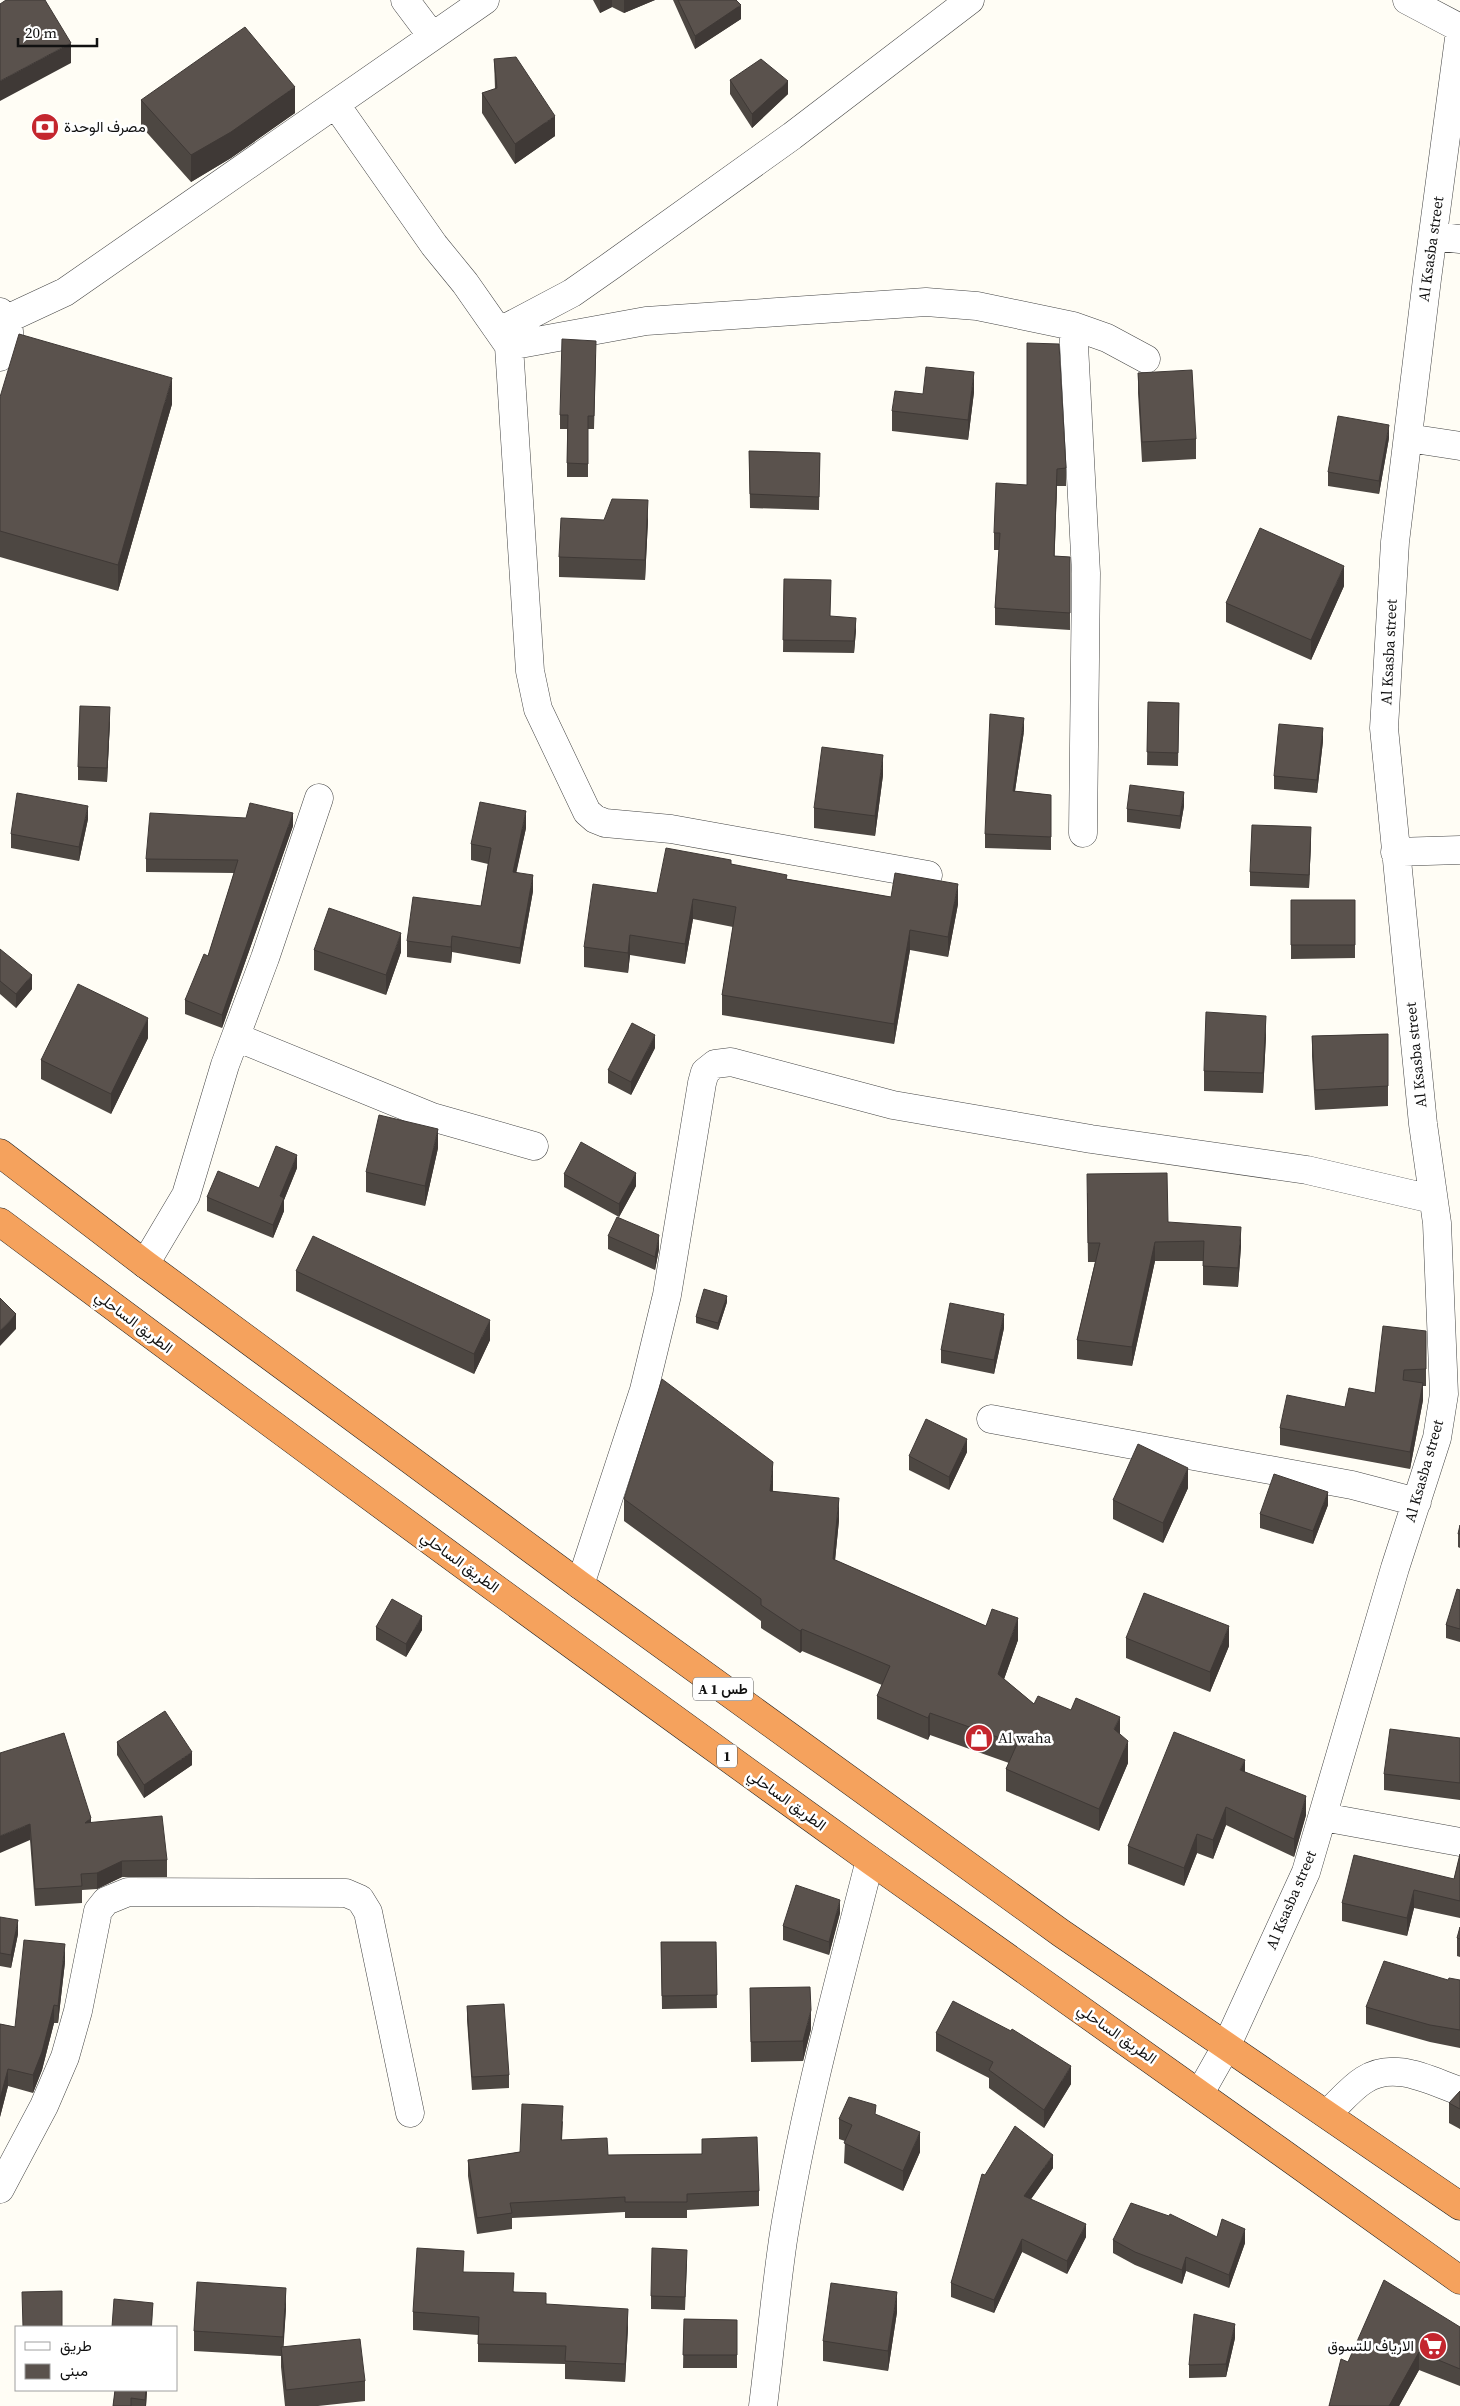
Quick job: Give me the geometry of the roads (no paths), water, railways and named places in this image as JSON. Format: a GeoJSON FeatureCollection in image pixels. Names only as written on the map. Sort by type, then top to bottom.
{"type":"FeatureCollection","features":[{"type":"Feature","properties":{"kind":"highway","name":"A 1 طس"},"geometry":{"type":"LineString","coordinates":[[0,1153],[145,1264],[580,1585],[1061,1933],[1460,2206]]}},
{"type":"Feature","properties":{"kind":"highway","name":"الطريق الساحلي"},"geometry":{"type":"LineString","coordinates":[[0,1222],[306,1450],[870,1860],[1200,2093],[1460,2280]]}},
{"type":"Feature","properties":{"kind":"street"},"geometry":{"type":"LineString","coordinates":[[405,0],[432,36]]}},
{"type":"Feature","properties":{"kind":"street"},"geometry":{"type":"LineString","coordinates":[[0,357],[8,346],[11,332],[3,316],[64,292],[485,0]]}},
{"type":"Feature","properties":{"kind":"street"},"geometry":{"type":"LineString","coordinates":[[504,339],[612,265],[792,136],[970,0]]}},
{"type":"Feature","properties":{"kind":"street"},"geometry":{"type":"LineString","coordinates":[[1407,0],[1460,30]]}},
{"type":"Feature","properties":{"kind":"street","name":"Al Ksasba street"},"geometry":{"type":"LineString","coordinates":[[1200,2093],[1226,2047],[1306,1872],[1395,1568],[1452,1395],[1437,1223],[1432,1199],[1395,852],[1384,728],[1395,542],[1460,30]]}},
{"type":"Feature","properties":{"kind":"street"},"geometry":{"type":"LineString","coordinates":[[336,105],[434,245],[504,339],[530,671],[538,709],[587,812],[595,819],[605,823],[671,829],[928,875]]}},
{"type":"Feature","properties":{"kind":"street"},"geometry":{"type":"LineString","coordinates":[[1433,236],[1460,239]]}},
{"type":"Feature","properties":{"kind":"street"},"geometry":{"type":"LineString","coordinates":[[504,339],[646,321],[926,302],[977,306],[1073,326],[1108,338],[1146,359]]}},
{"type":"Feature","properties":{"kind":"street"},"geometry":{"type":"LineString","coordinates":[[1073,326],[1086,573],[1083,833]]}},
{"type":"Feature","properties":{"kind":"street"},"geometry":{"type":"LineString","coordinates":[[1408,438],[1460,446]]}},
{"type":"Feature","properties":{"kind":"street"},"geometry":{"type":"LineString","coordinates":[[145,1264],[186,1195],[225,1065],[319,798]]}},
{"type":"Feature","properties":{"kind":"street"},"geometry":{"type":"LineString","coordinates":[[1395,852],[1460,850]]}},
{"type":"Feature","properties":{"kind":"street"},"geometry":{"type":"LineString","coordinates":[[236,1037],[432,1117],[534,1146]]}},
{"type":"Feature","properties":{"kind":"street"},"geometry":{"type":"LineString","coordinates":[[580,1585],[644,1390],[667,1295],[705,1072],[715,1064],[730,1062],[893,1105],[1091,1139],[1307,1170],[1432,1199]]}},
{"type":"Feature","properties":{"kind":"street"},"geometry":{"type":"LineString","coordinates":[[991,1419],[1352,1485],[1417,1502]]}},
{"type":"Feature","properties":{"kind":"street"},"geometry":{"type":"LineString","coordinates":[[1323,1817],[1460,1842]]}},
{"type":"Feature","properties":{"kind":"street"},"geometry":{"type":"LineString","coordinates":[[763,2406],[783,2240],[803,2135],[822,2047],[870,1860]]}},
{"type":"Feature","properties":{"kind":"street"},"geometry":{"type":"LineString","coordinates":[[0,2189],[44,2106],[65,2056],[78,2012],[98,1911],[106,1901],[128,1892],[346,1893],[360,1899],[368,1912],[410,2113]]}},
{"type":"Feature","properties":{"kind":"street"},"geometry":{"type":"LineString","coordinates":[[1327,2114],[1363,2080],[1379,2072],[1400,2071],[1460,2092]]}},
{"type":"Feature","properties":{"kind":"place","name":"مصرف الوحدة"},"geometry":{"type":"Point","coordinates":[45,127]}},
{"type":"Feature","properties":{"kind":"place","name":"Al waha"},"geometry":{"type":"Point","coordinates":[979,1738]}},
{"type":"Feature","properties":{"kind":"place","name":"الارياف للتسوق"},"geometry":{"type":"Point","coordinates":[1433,2346]}}]}
